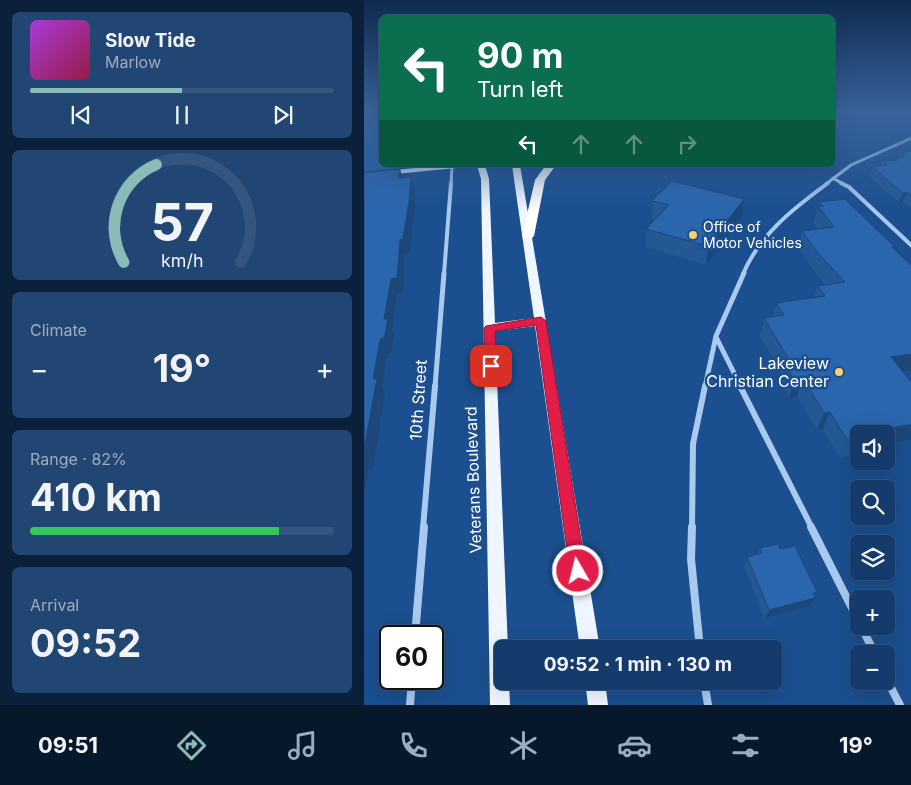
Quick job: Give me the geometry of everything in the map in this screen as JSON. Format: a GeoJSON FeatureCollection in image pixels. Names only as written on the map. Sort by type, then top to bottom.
{"type":"FeatureCollection","features":[{"type":"Feature","properties":{"kind":"highway"},"geometry":{"type":"LineString","coordinates":[[528,236],[540,180],[550,167]]}},
{"type":"Feature","properties":{"kind":"main road"},"geometry":{"type":"LineString","coordinates":[[364,175],[452,167]]}},
{"type":"Feature","properties":{"kind":"main road","name":"Veterans Boulevard"},"geometry":{"type":"LineString","coordinates":[[482,167],[485,179],[500,705]]}},
{"type":"Feature","properties":{"kind":"main road"},"geometry":{"type":"LineString","coordinates":[[516,167],[589,640]]}},
{"type":"Feature","properties":{"kind":"main road"},"geometry":{"type":"LineString","coordinates":[[490,328],[541,321]]}},
{"type":"Feature","properties":{"kind":"main road"},"geometry":{"type":"LineString","coordinates":[[596,690],[598,705]]}},
{"type":"Feature","properties":{"kind":"street"},"geometry":{"type":"LineString","coordinates":[[699,640],[691,559],[693,444],[716,336],[747,265],[766,236],[798,205],[851,165],[898,144]]}},
{"type":"Feature","properties":{"kind":"street","name":"10th Street"},"geometry":{"type":"LineString","coordinates":[[416,625],[452,167]]}},
{"type":"Feature","properties":{"kind":"street"},"geometry":{"type":"LineString","coordinates":[[833,178],[849,187],[911,246]]}},
{"type":"Feature","properties":{"kind":"street"},"geometry":{"type":"LineString","coordinates":[[716,336],[850,604]]}},
{"type":"Feature","properties":{"kind":"street"},"geometry":{"type":"LineString","coordinates":[[410,705],[411,690]]}},
{"type":"Feature","properties":{"kind":"street"},"geometry":{"type":"LineString","coordinates":[[706,690],[708,705]]}},
{"type":"Feature","properties":{"kind":"street"},"geometry":{"type":"LineString","coordinates":[[892,690],[900,705]]}},
{"type":"Feature","properties":{"kind":"shaded area"},"geometry":{"type":"Polygon","coordinates":[[[364,144],[379,144],[379,167],[410,167],[364,171],[364,144]]]}},
{"type":"Feature","properties":{"kind":"building"},"geometry":{"type":"Polygon","coordinates":[[[912,151],[912,196],[907,192],[903,193],[873,167],[887,165],[882,161],[898,160],[896,158],[904,157],[902,155],[906,154],[903,152],[912,151]]]}},
{"type":"Feature","properties":{"kind":"building"},"geometry":{"type":"Polygon","coordinates":[[[400,169],[398,178],[411,177],[409,201],[403,239],[400,240],[397,278],[391,279],[384,319],[388,319],[384,338],[380,339],[373,379],[377,378],[364,449],[364,173],[400,169]]]}},
{"type":"Feature","properties":{"kind":"building"},"geometry":{"type":"Polygon","coordinates":[[[672,181],[744,199],[708,246],[646,229],[669,205],[652,201],[672,181]]]}},
{"type":"Feature","properties":{"kind":"building","name":"Lakeview Christian Center"},"geometry":{"type":"Polygon","coordinates":[[[845,199],[912,266],[912,354],[891,357],[912,383],[912,424],[895,427],[895,425],[850,425],[850,440],[847,440],[830,412],[824,413],[803,378],[794,380],[784,362],[790,361],[764,318],[784,315],[776,303],[825,296],[818,286],[845,282],[818,253],[802,231],[834,227],[818,206],[823,206],[819,202],[845,199]]]}},
{"type":"Feature","properties":{"kind":"building"},"geometry":{"type":"Polygon","coordinates":[[[778,544],[780,549],[795,546],[817,592],[813,593],[815,598],[769,610],[747,557],[762,553],[760,548],[778,544]]]}},
{"type":"Feature","properties":{"kind":"place","name":"Office of Motor Vehicles"},"geometry":{"type":"Point","coordinates":[693,235]}},
{"type":"Feature","properties":{"kind":"place","name":"Lakeview Christian Center"},"geometry":{"type":"Point","coordinates":[839,372]}},
{"type":"Feature","properties":{"kind":"route"},"geometry":{"type":"LineString","coordinates":[[491,366],[490,328],[541,321],[578,571]]}}]}
